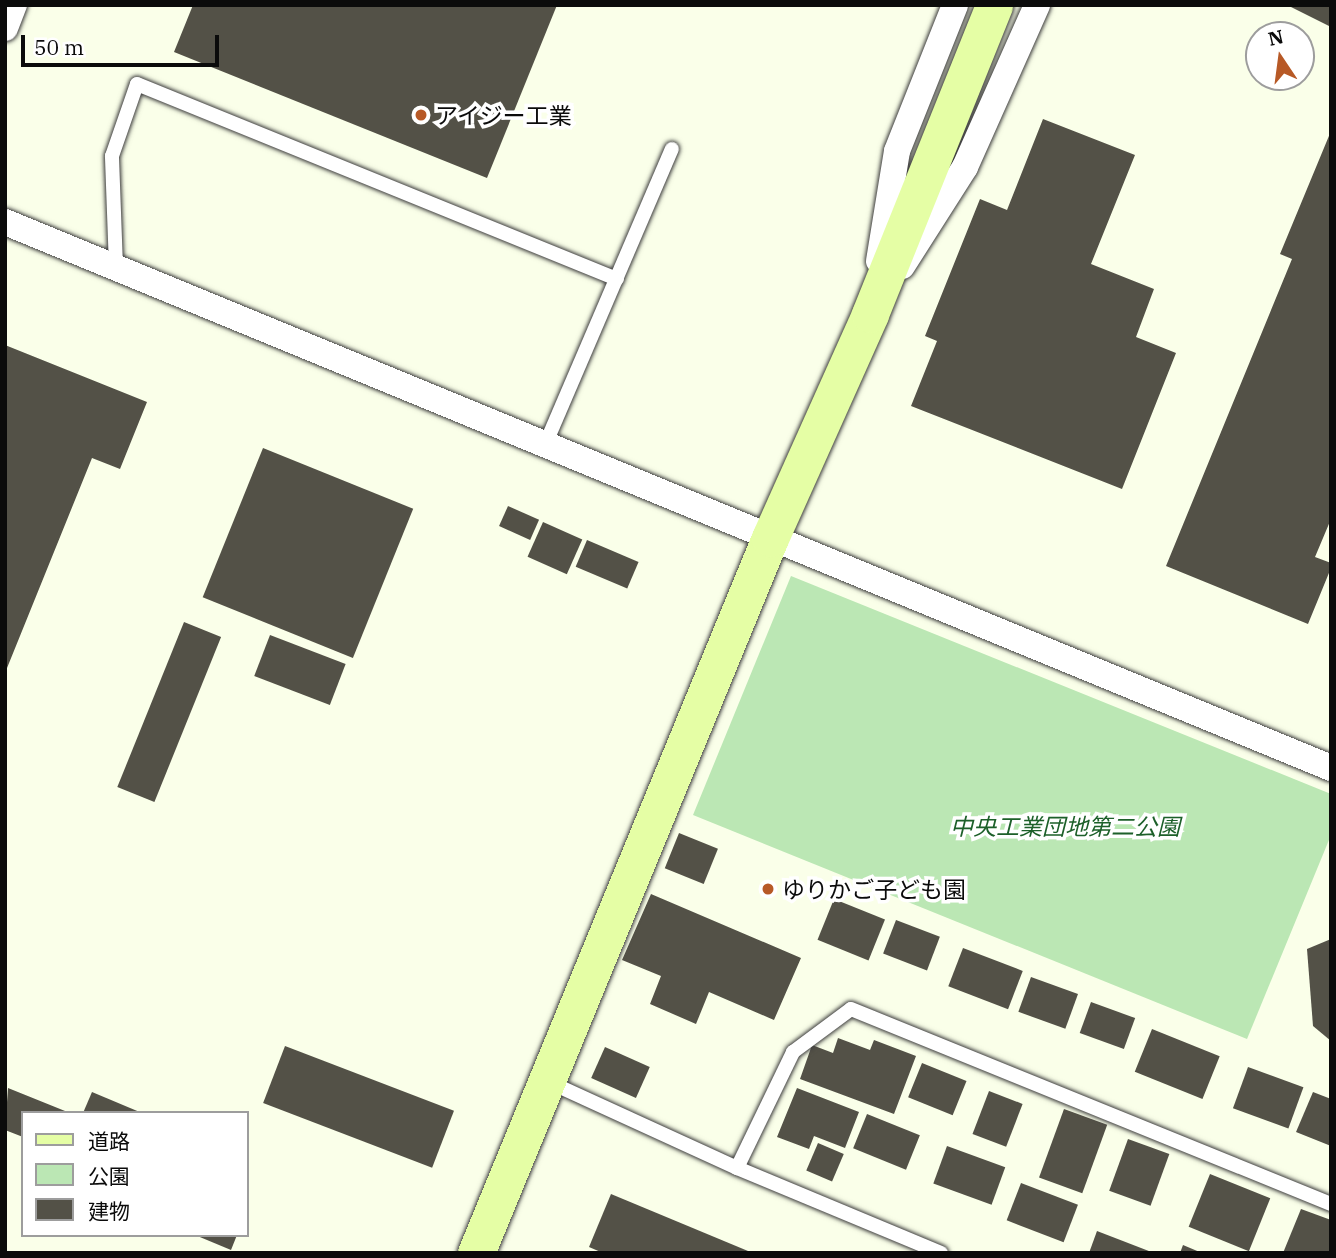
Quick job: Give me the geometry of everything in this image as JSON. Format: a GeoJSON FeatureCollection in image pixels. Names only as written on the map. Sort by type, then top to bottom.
{"type":"FeatureCollection","features":[{"type":"Feature","properties":{"kind":"street"},"geometry":{"type":"LineString","coordinates":[[5,28],[15,5]]}},
{"type":"Feature","properties":{"kind":"street"},"geometry":{"type":"LineString","coordinates":[[870,314],[897,151],[955,5]]}},
{"type":"Feature","properties":{"kind":"street"},"geometry":{"type":"LineString","coordinates":[[476,1253],[770,538],[870,314],[932,165],[994,5]]}},
{"type":"Feature","properties":{"kind":"street"},"geometry":{"type":"LineString","coordinates":[[870,314],[965,167],[1037,5]]}},
{"type":"Feature","properties":{"kind":"street"},"geometry":{"type":"LineString","coordinates":[[5,222],[1331,768]]}},
{"type":"Feature","properties":{"kind":"lane"},"geometry":{"type":"LineString","coordinates":[[116,267],[112,156],[137,84],[617,279]]}},
{"type":"Feature","properties":{"kind":"lane"},"geometry":{"type":"LineString","coordinates":[[545,445],[672,149]]}},
{"type":"Feature","properties":{"kind":"lane"},"geometry":{"type":"LineString","coordinates":[[737,1168],[793,1052],[850,1009],[1331,1204]]}},
{"type":"Feature","properties":{"kind":"lane"},"geometry":{"type":"LineString","coordinates":[[546,1081],[737,1168],[941,1253]]}},
{"type":"Feature","properties":{"kind":"green space","name":"中央工業団地第二公園"},"geometry":{"type":"Polygon","coordinates":[[[791,576],[1331,794],[1331,835],[1247,1039],[693,815],[791,576]]]}},
{"type":"Feature","properties":{"kind":"building","name":"アイジー工業"},"geometry":{"type":"Polygon","coordinates":[[[193,5],[557,5],[487,178],[174,52],[193,5]]]}},
{"type":"Feature","properties":{"kind":"building"},"geometry":{"type":"Polygon","coordinates":[[[1287,5],[1331,5],[1331,27],[1287,5]]]}},
{"type":"Feature","properties":{"kind":"building"},"geometry":{"type":"Polygon","coordinates":[[[1043,119],[1135,155],[1091,264],[1154,289],[1136,337],[1176,353],[1122,489],[911,406],[937,341],[925,336],[980,199],[1007,210],[1043,119]]]}},
{"type":"Feature","properties":{"kind":"building"},"geometry":{"type":"Polygon","coordinates":[[[1331,131],[1331,519],[1315,557],[1331,563],[1331,568],[1308,624],[1166,566],[1292,259],[1280,254],[1331,131]]]}},
{"type":"Feature","properties":{"kind":"building"},"geometry":{"type":"Polygon","coordinates":[[[5,345],[147,402],[120,469],[92,458],[5,673],[5,345]]]}},
{"type":"Feature","properties":{"kind":"building"},"geometry":{"type":"Polygon","coordinates":[[[263,448],[413,509],[353,658],[203,597],[263,448]]]}},
{"type":"Feature","properties":{"kind":"building"},"geometry":{"type":"Polygon","coordinates":[[[508,506],[539,520],[530,540],[499,526],[508,506]]]}},
{"type":"Feature","properties":{"kind":"building"},"geometry":{"type":"Polygon","coordinates":[[[543,522],[582,539],[567,574],[528,557],[543,522]]]}},
{"type":"Feature","properties":{"kind":"building"},"geometry":{"type":"Polygon","coordinates":[[[587,540],[639,562],[627,589],[576,567],[587,540]]]}},
{"type":"Feature","properties":{"kind":"building"},"geometry":{"type":"Polygon","coordinates":[[[184,622],[221,637],[154,802],[117,787],[184,622]]]}},
{"type":"Feature","properties":{"kind":"building"},"geometry":{"type":"Polygon","coordinates":[[[270,635],[346,664],[330,705],[254,676],[270,635]]]}},
{"type":"Feature","properties":{"kind":"building"},"geometry":{"type":"Polygon","coordinates":[[[679,833],[718,849],[704,884],[665,868],[679,833]]]}},
{"type":"Feature","properties":{"kind":"building"},"geometry":{"type":"Polygon","coordinates":[[[651,894],[801,958],[774,1020],[709,992],[696,1024],[650,1004],[661,976],[622,960],[651,894]]]}},
{"type":"Feature","properties":{"kind":"building"},"geometry":{"type":"Polygon","coordinates":[[[834,899],[885,920],[869,960],[818,940],[834,899]]]}},
{"type":"Feature","properties":{"kind":"building"},"geometry":{"type":"Polygon","coordinates":[[[896,920],[940,937],[927,970],[883,954],[896,920]]]}},
{"type":"Feature","properties":{"kind":"building"},"geometry":{"type":"Polygon","coordinates":[[[1331,939],[1331,1041],[1313,1026],[1307,949],[1331,939]]]}},
{"type":"Feature","properties":{"kind":"building"},"geometry":{"type":"Polygon","coordinates":[[[963,948],[1023,971],[1008,1009],[948,986],[963,948]]]}},
{"type":"Feature","properties":{"kind":"building"},"geometry":{"type":"Polygon","coordinates":[[[1031,977],[1078,994],[1065,1029],[1018,1012],[1031,977]]]}},
{"type":"Feature","properties":{"kind":"building"},"geometry":{"type":"Polygon","coordinates":[[[1091,1002],[1135,1018],[1124,1049],[1080,1033],[1091,1002]]]}},
{"type":"Feature","properties":{"kind":"building"},"geometry":{"type":"Polygon","coordinates":[[[1152,1029],[1220,1056],[1202,1099],[1135,1072],[1152,1029]]]}},
{"type":"Feature","properties":{"kind":"building"},"geometry":{"type":"Polygon","coordinates":[[[838,1038],[870,1050],[874,1040],[916,1056],[894,1114],[800,1079],[812,1045],[833,1053],[838,1038]]]}},
{"type":"Feature","properties":{"kind":"building"},"geometry":{"type":"Polygon","coordinates":[[[285,1046],[454,1111],[432,1168],[263,1103],[285,1046]]]}},
{"type":"Feature","properties":{"kind":"building"},"geometry":{"type":"Polygon","coordinates":[[[605,1047],[650,1067],[636,1098],[591,1078],[605,1047]]]}},
{"type":"Feature","properties":{"kind":"building"},"geometry":{"type":"Polygon","coordinates":[[[922,1063],[967,1081],[953,1115],[908,1097],[922,1063]]]}},
{"type":"Feature","properties":{"kind":"building"},"geometry":{"type":"Polygon","coordinates":[[[1248,1067],[1303,1087],[1288,1129],[1233,1108],[1248,1067]]]}},
{"type":"Feature","properties":{"kind":"building"},"geometry":{"type":"Polygon","coordinates":[[[8,1088],[65,1111],[21,1111],[21,1136],[5,1130],[8,1088]]]}},
{"type":"Feature","properties":{"kind":"building"},"geometry":{"type":"Polygon","coordinates":[[[797,1088],[859,1112],[845,1148],[814,1136],[809,1149],[777,1137],[797,1088]]]}},
{"type":"Feature","properties":{"kind":"building"},"geometry":{"type":"Polygon","coordinates":[[[989,1091],[1023,1104],[1006,1147],[973,1134],[989,1091]]]}},
{"type":"Feature","properties":{"kind":"building"},"geometry":{"type":"Polygon","coordinates":[[[92,1092],[137,1111],[84,1111],[92,1092]]]}},
{"type":"Feature","properties":{"kind":"building"},"geometry":{"type":"Polygon","coordinates":[[[1313,1092],[1331,1099],[1331,1146],[1296,1132],[1313,1092]]]}},
{"type":"Feature","properties":{"kind":"building"},"geometry":{"type":"Polygon","coordinates":[[[1064,1109],[1107,1125],[1082,1193],[1039,1178],[1064,1109]]]}},
{"type":"Feature","properties":{"kind":"building"},"geometry":{"type":"Polygon","coordinates":[[[867,1114],[920,1135],[906,1170],[853,1148],[867,1114]]]}},
{"type":"Feature","properties":{"kind":"building"},"geometry":{"type":"Polygon","coordinates":[[[1128,1139],[1169,1154],[1151,1206],[1109,1191],[1128,1139]]]}},
{"type":"Feature","properties":{"kind":"building"},"geometry":{"type":"Polygon","coordinates":[[[818,1143],[844,1154],[832,1182],[806,1171],[818,1143]]]}},
{"type":"Feature","properties":{"kind":"building"},"geometry":{"type":"Polygon","coordinates":[[[947,1146],[1005,1167],[992,1205],[933,1184],[947,1146]]]}},
{"type":"Feature","properties":{"kind":"building"},"geometry":{"type":"Polygon","coordinates":[[[1210,1174],[1270,1198],[1249,1251],[1189,1227],[1210,1174]]]}},
{"type":"Feature","properties":{"kind":"building"},"geometry":{"type":"Polygon","coordinates":[[[1021,1183],[1078,1205],[1064,1242],[1007,1220],[1021,1183]]]}},
{"type":"Feature","properties":{"kind":"building"},"geometry":{"type":"Polygon","coordinates":[[[611,1194],[748,1251],[603,1253],[589,1247],[611,1194]]]}},
{"type":"Feature","properties":{"kind":"building"},"geometry":{"type":"Polygon","coordinates":[[[1301,1209],[1331,1220],[1331,1253],[1283,1253],[1301,1209]]]}},
{"type":"Feature","properties":{"kind":"building"},"geometry":{"type":"Polygon","coordinates":[[[1097,1231],[1154,1253],[1089,1253],[1097,1231]]]}},
{"type":"Feature","properties":{"kind":"building"},"geometry":{"type":"Polygon","coordinates":[[[200,1237],[236,1237],[231,1250],[200,1237]]]}},
{"type":"Feature","properties":{"kind":"building"},"geometry":{"type":"Polygon","coordinates":[[[1183,1245],[1202,1253],[1180,1253],[1183,1245]]]}},
{"type":"Feature","properties":{"kind":"place","name":"アイジー工業"},"geometry":{"type":"Point","coordinates":[421,115]}},
{"type":"Feature","properties":{"kind":"place","name":"ゆりかご子ども園"},"geometry":{"type":"Point","coordinates":[768,889]}}]}
